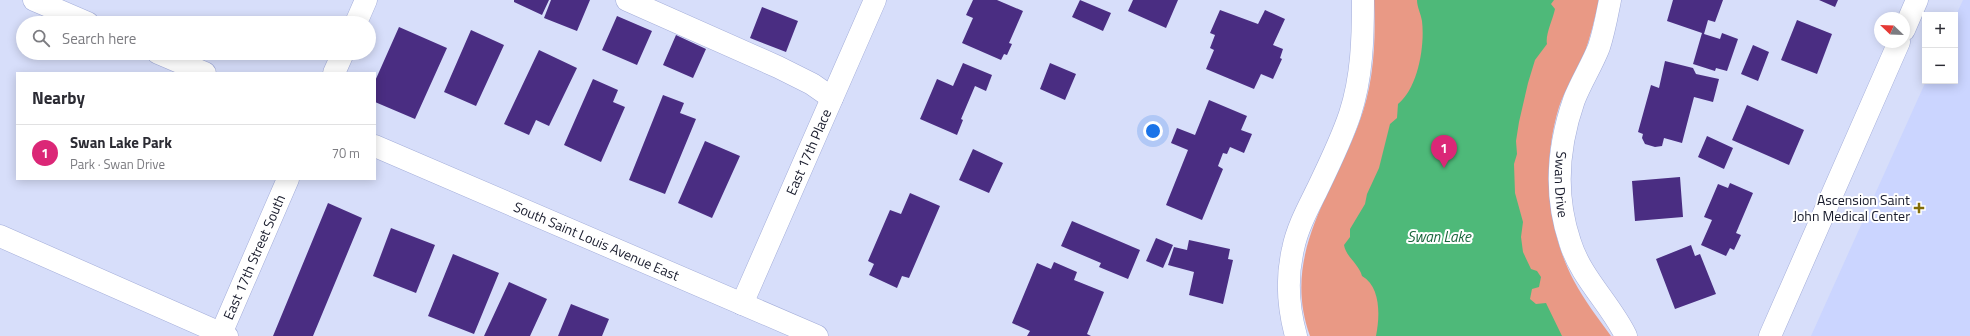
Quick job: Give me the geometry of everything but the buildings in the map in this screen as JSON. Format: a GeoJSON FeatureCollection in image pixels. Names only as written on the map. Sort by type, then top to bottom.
{"type":"FeatureCollection","features":[{"type":"Feature","properties":{"kind":"street"},"geometry":{"type":"LineString","coordinates":[[34,0],[72,16]]}},
{"type":"Feature","properties":{"kind":"street"},"geometry":{"type":"LineString","coordinates":[[359,16],[366,0]]}},
{"type":"Feature","properties":{"kind":"street"},"geometry":{"type":"LineString","coordinates":[[627,0],[778,67],[812,84],[832,98]]}},
{"type":"Feature","properties":{"kind":"street","name":"East 17th Place"},"geometry":{"type":"LineString","coordinates":[[742,304],[875,0]]}},
{"type":"Feature","properties":{"kind":"street"},"geometry":{"type":"LineString","coordinates":[[1296,336],[1289,311],[1288,290],[1293,248],[1305,214],[1332,158],[1350,115],[1360,78],[1363,0]]}},
{"type":"Feature","properties":{"kind":"street","name":"Swan Drive"},"geometry":{"type":"LineString","coordinates":[[1610,0],[1599,46],[1575,98],[1564,132],[1560,161],[1560,200],[1570,243],[1586,277],[1626,336]]}},
{"type":"Feature","properties":{"kind":"street"},"geometry":{"type":"LineString","coordinates":[[1910,16],[1917,0]]}},
{"type":"Feature","properties":{"kind":"street"},"geometry":{"type":"LineString","coordinates":[[1770,336],[1895,48]]}},
{"type":"Feature","properties":{"kind":"street"},"geometry":{"type":"LineString","coordinates":[[175,60],[204,72]]}},
{"type":"Feature","properties":{"kind":"street"},"geometry":{"type":"LineString","coordinates":[[334,72],[340,60]]}},
{"type":"Feature","properties":{"kind":"street","name":"South Saint Louis Avenue East"},"geometry":{"type":"LineString","coordinates":[[376,146],[817,336]]}},
{"type":"Feature","properties":{"kind":"street","name":"East 17th Street South"},"geometry":{"type":"LineString","coordinates":[[223,335],[288,180]]}},
{"type":"Feature","properties":{"kind":"street"},"geometry":{"type":"LineString","coordinates":[[0,236],[223,335]]}},
{"type":"Feature","properties":{"kind":"shaded area","name":"Swan Lake"},"geometry":{"type":"Polygon","coordinates":[[[1374,0],[1599,0],[1584,55],[1559,107],[1550,150],[1549,173],[1552,217],[1557,239],[1565,261],[1582,295],[1611,336],[1310,336],[1303,307],[1302,279],[1306,252],[1324,201],[1348,150],[1364,108],[1373,62],[1375,31],[1374,0]]]}},
{"type":"Feature","properties":{"kind":"shaded area","name":"Ascension Saint John Medical Center"},"geometry":{"type":"Polygon","coordinates":[[[1963,0],[1970,0],[1970,336],[1811,336],[1925,84],[1958,84],[1957,12],[1963,0]]]}},
{"type":"Feature","properties":{"kind":"water","name":"Swan Lake"},"geometry":{"type":"Polygon","coordinates":[[[1417,0],[1554,0],[1551,4],[1555,9],[1548,32],[1547,44],[1535,60],[1528,83],[1519,122],[1516,141],[1517,154],[1514,164],[1515,193],[1523,222],[1521,237],[1523,252],[1531,269],[1537,271],[1541,277],[1539,287],[1532,289],[1530,299],[1536,304],[1546,303],[1562,336],[1376,336],[1378,303],[1376,295],[1373,287],[1362,276],[1347,253],[1344,245],[1350,237],[1350,229],[1365,204],[1367,194],[1379,168],[1390,124],[1397,118],[1398,104],[1411,88],[1419,66],[1423,31],[1417,0]]]}},
{"type":"Feature","properties":{"kind":"place","name":"Swan Lake Park"},"geometry":{"type":"Point","coordinates":[1444,168]}},
{"type":"Feature","properties":{"kind":"place","name":"Ascension Saint John Medical Center"},"geometry":{"type":"Point","coordinates":[1919,208]}}]}
